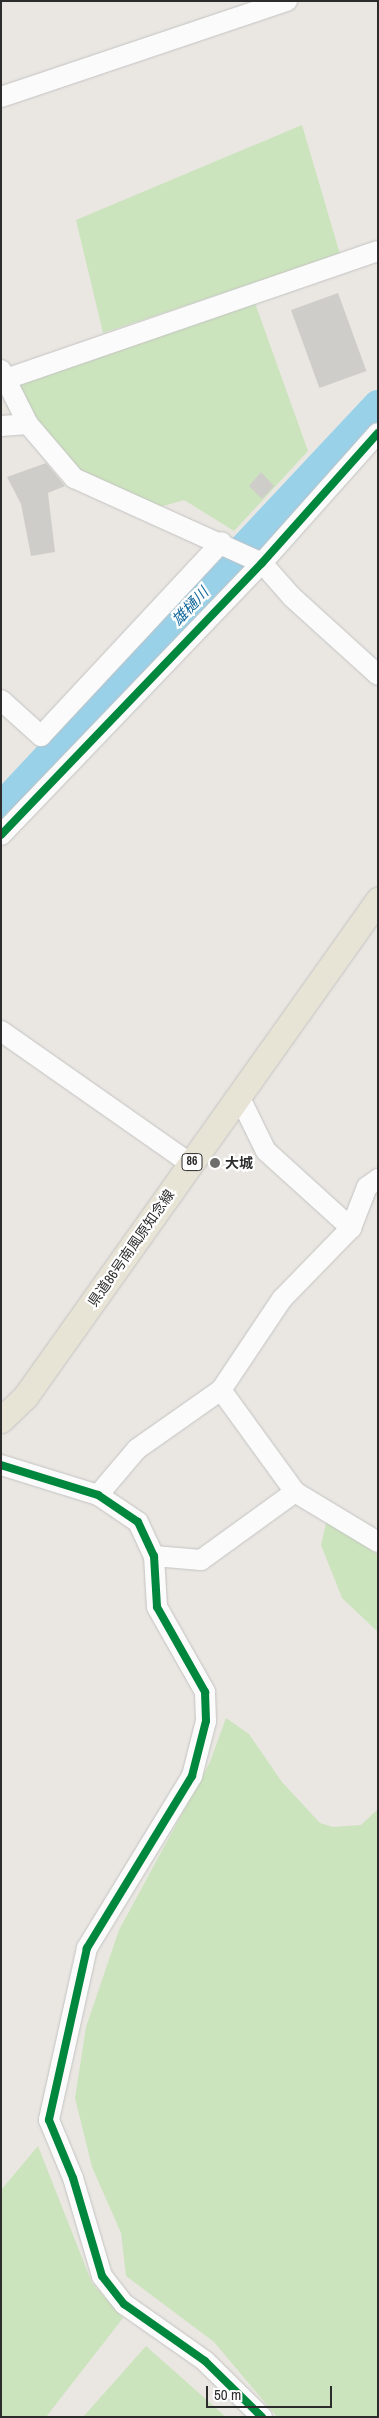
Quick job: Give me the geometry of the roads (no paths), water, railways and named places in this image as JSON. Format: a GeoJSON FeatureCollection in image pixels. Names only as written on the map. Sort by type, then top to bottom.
{"type":"FeatureCollection","features":[{"type":"Feature","properties":{"kind":"main road","name":"県道86号南風原知念線"},"geometry":{"type":"LineString","coordinates":[[1,1420],[25,1397],[378,900]]}},
{"type":"Feature","properties":{"kind":"street"},"geometry":{"type":"LineString","coordinates":[[1,97],[287,1]]}},
{"type":"Feature","properties":{"kind":"street"},"geometry":{"type":"LineString","coordinates":[[378,251],[4,375],[28,424],[74,478],[188,532],[226,544],[258,560],[292,598],[378,674]]}},
{"type":"Feature","properties":{"kind":"street"},"geometry":{"type":"LineString","coordinates":[[1,426],[28,424]]}},
{"type":"Feature","properties":{"kind":"street"},"geometry":{"type":"LineString","coordinates":[[1,835],[378,433]]}},
{"type":"Feature","properties":{"kind":"street"},"geometry":{"type":"LineString","coordinates":[[1,700],[40,736],[226,544]]}},
{"type":"Feature","properties":{"kind":"street"},"geometry":{"type":"LineString","coordinates":[[1,1031],[191,1164]]}},
{"type":"Feature","properties":{"kind":"street"},"geometry":{"type":"LineString","coordinates":[[238,1096],[266,1151],[351,1228]]}},
{"type":"Feature","properties":{"kind":"street"},"geometry":{"type":"LineString","coordinates":[[98,1495],[137,1449],[221,1390],[282,1299],[351,1228],[367,1187],[378,1179]]}},
{"type":"Feature","properties":{"kind":"street"},"geometry":{"type":"LineString","coordinates":[[221,1390],[295,1492],[378,1542]]}},
{"type":"Feature","properties":{"kind":"street"},"geometry":{"type":"LineString","coordinates":[[1,1465],[98,1495],[138,1522],[154,1556],[157,1607],[205,1692],[206,1721],[192,1776],[87,1948],[49,2120],[73,2178],[102,2276],[124,2304],[205,2361],[262,2417]]}},
{"type":"Feature","properties":{"kind":"street"},"geometry":{"type":"LineString","coordinates":[[154,1556],[201,1560],[295,1492]]}},
{"type":"Feature","properties":{"kind":"waterway","name":"雄樋川"},"geometry":{"type":"LineString","coordinates":[[1,807],[378,405]]}},
{"type":"Feature","properties":{"kind":"place","name":"大城"},"geometry":{"type":"Point","coordinates":[215,1163]}}]}
